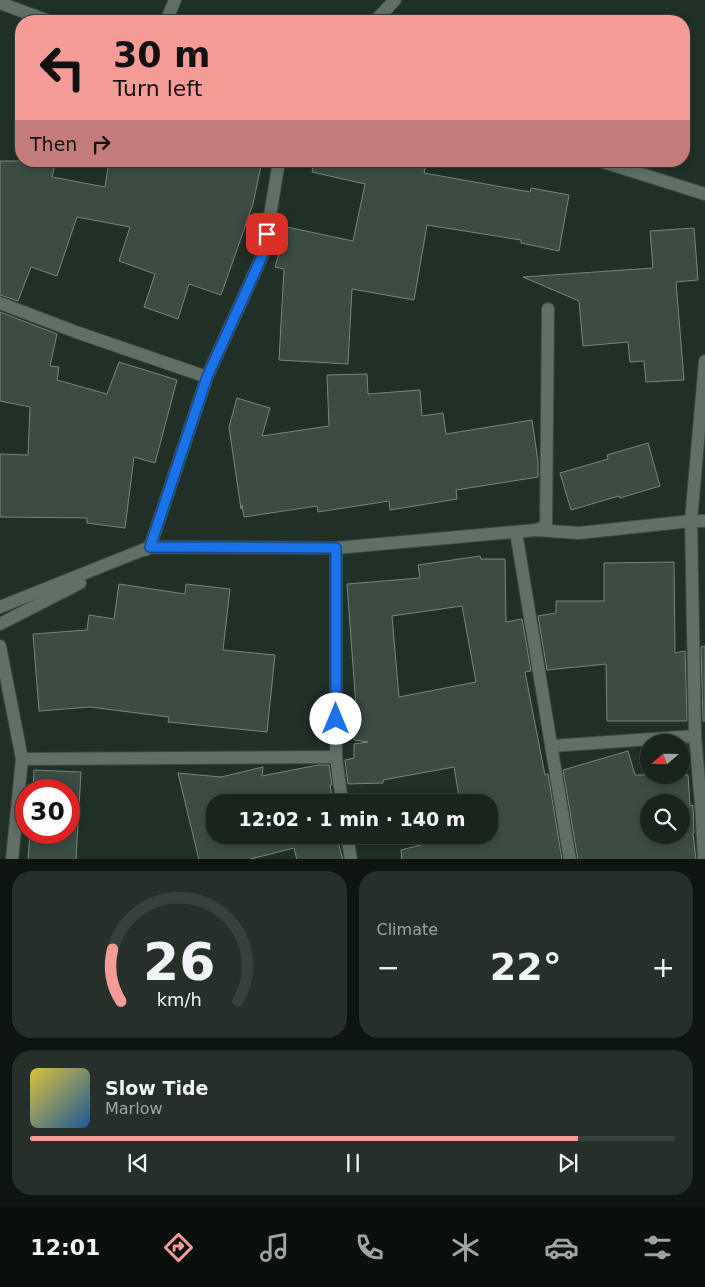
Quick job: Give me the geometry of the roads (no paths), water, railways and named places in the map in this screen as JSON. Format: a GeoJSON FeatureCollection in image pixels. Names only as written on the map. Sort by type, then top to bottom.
{"type":"FeatureCollection","features":[{"type":"Feature","properties":{"kind":"street"},"geometry":{"type":"LineString","coordinates":[[169,15],[175,0]]}},
{"type":"Feature","properties":{"kind":"street"},"geometry":{"type":"LineString","coordinates":[[381,15],[395,0]]}},
{"type":"Feature","properties":{"kind":"street"},"geometry":{"type":"LineString","coordinates":[[0,3],[33,15]]}},
{"type":"Feature","properties":{"kind":"street"},"geometry":{"type":"LineString","coordinates":[[0,624],[150,547],[207,377],[264,252],[278,167]]}},
{"type":"Feature","properties":{"kind":"street"},"geometry":{"type":"LineString","coordinates":[[619,167],[705,194]]}},
{"type":"Feature","properties":{"kind":"street"},"geometry":{"type":"LineString","coordinates":[[0,302],[76,332],[207,377]]}},
{"type":"Feature","properties":{"kind":"street"},"geometry":{"type":"LineString","coordinates":[[536,530],[546,526],[548,308]]}},
{"type":"Feature","properties":{"kind":"street"},"geometry":{"type":"LineString","coordinates":[[704,859],[702,804],[695,736],[691,521],[705,361]]}},
{"type":"Feature","properties":{"kind":"street"},"geometry":{"type":"LineString","coordinates":[[0,607],[150,547],[336,548],[536,530],[579,533],[705,521]]}},
{"type":"Feature","properties":{"kind":"street"},"geometry":{"type":"LineString","coordinates":[[516,532],[570,859]]}},
{"type":"Feature","properties":{"kind":"street"},"geometry":{"type":"LineString","coordinates":[[336,548],[336,757],[341,794]]}},
{"type":"Feature","properties":{"kind":"street"},"geometry":{"type":"LineString","coordinates":[[0,646],[22,759],[12,859]]}},
{"type":"Feature","properties":{"kind":"street"},"geometry":{"type":"LineString","coordinates":[[551,746],[695,736]]}},
{"type":"Feature","properties":{"kind":"street"},"geometry":{"type":"LineString","coordinates":[[22,759],[336,757]]}},
{"type":"Feature","properties":{"kind":"street"},"geometry":{"type":"LineString","coordinates":[[348,844],[351,859]]}}]}
